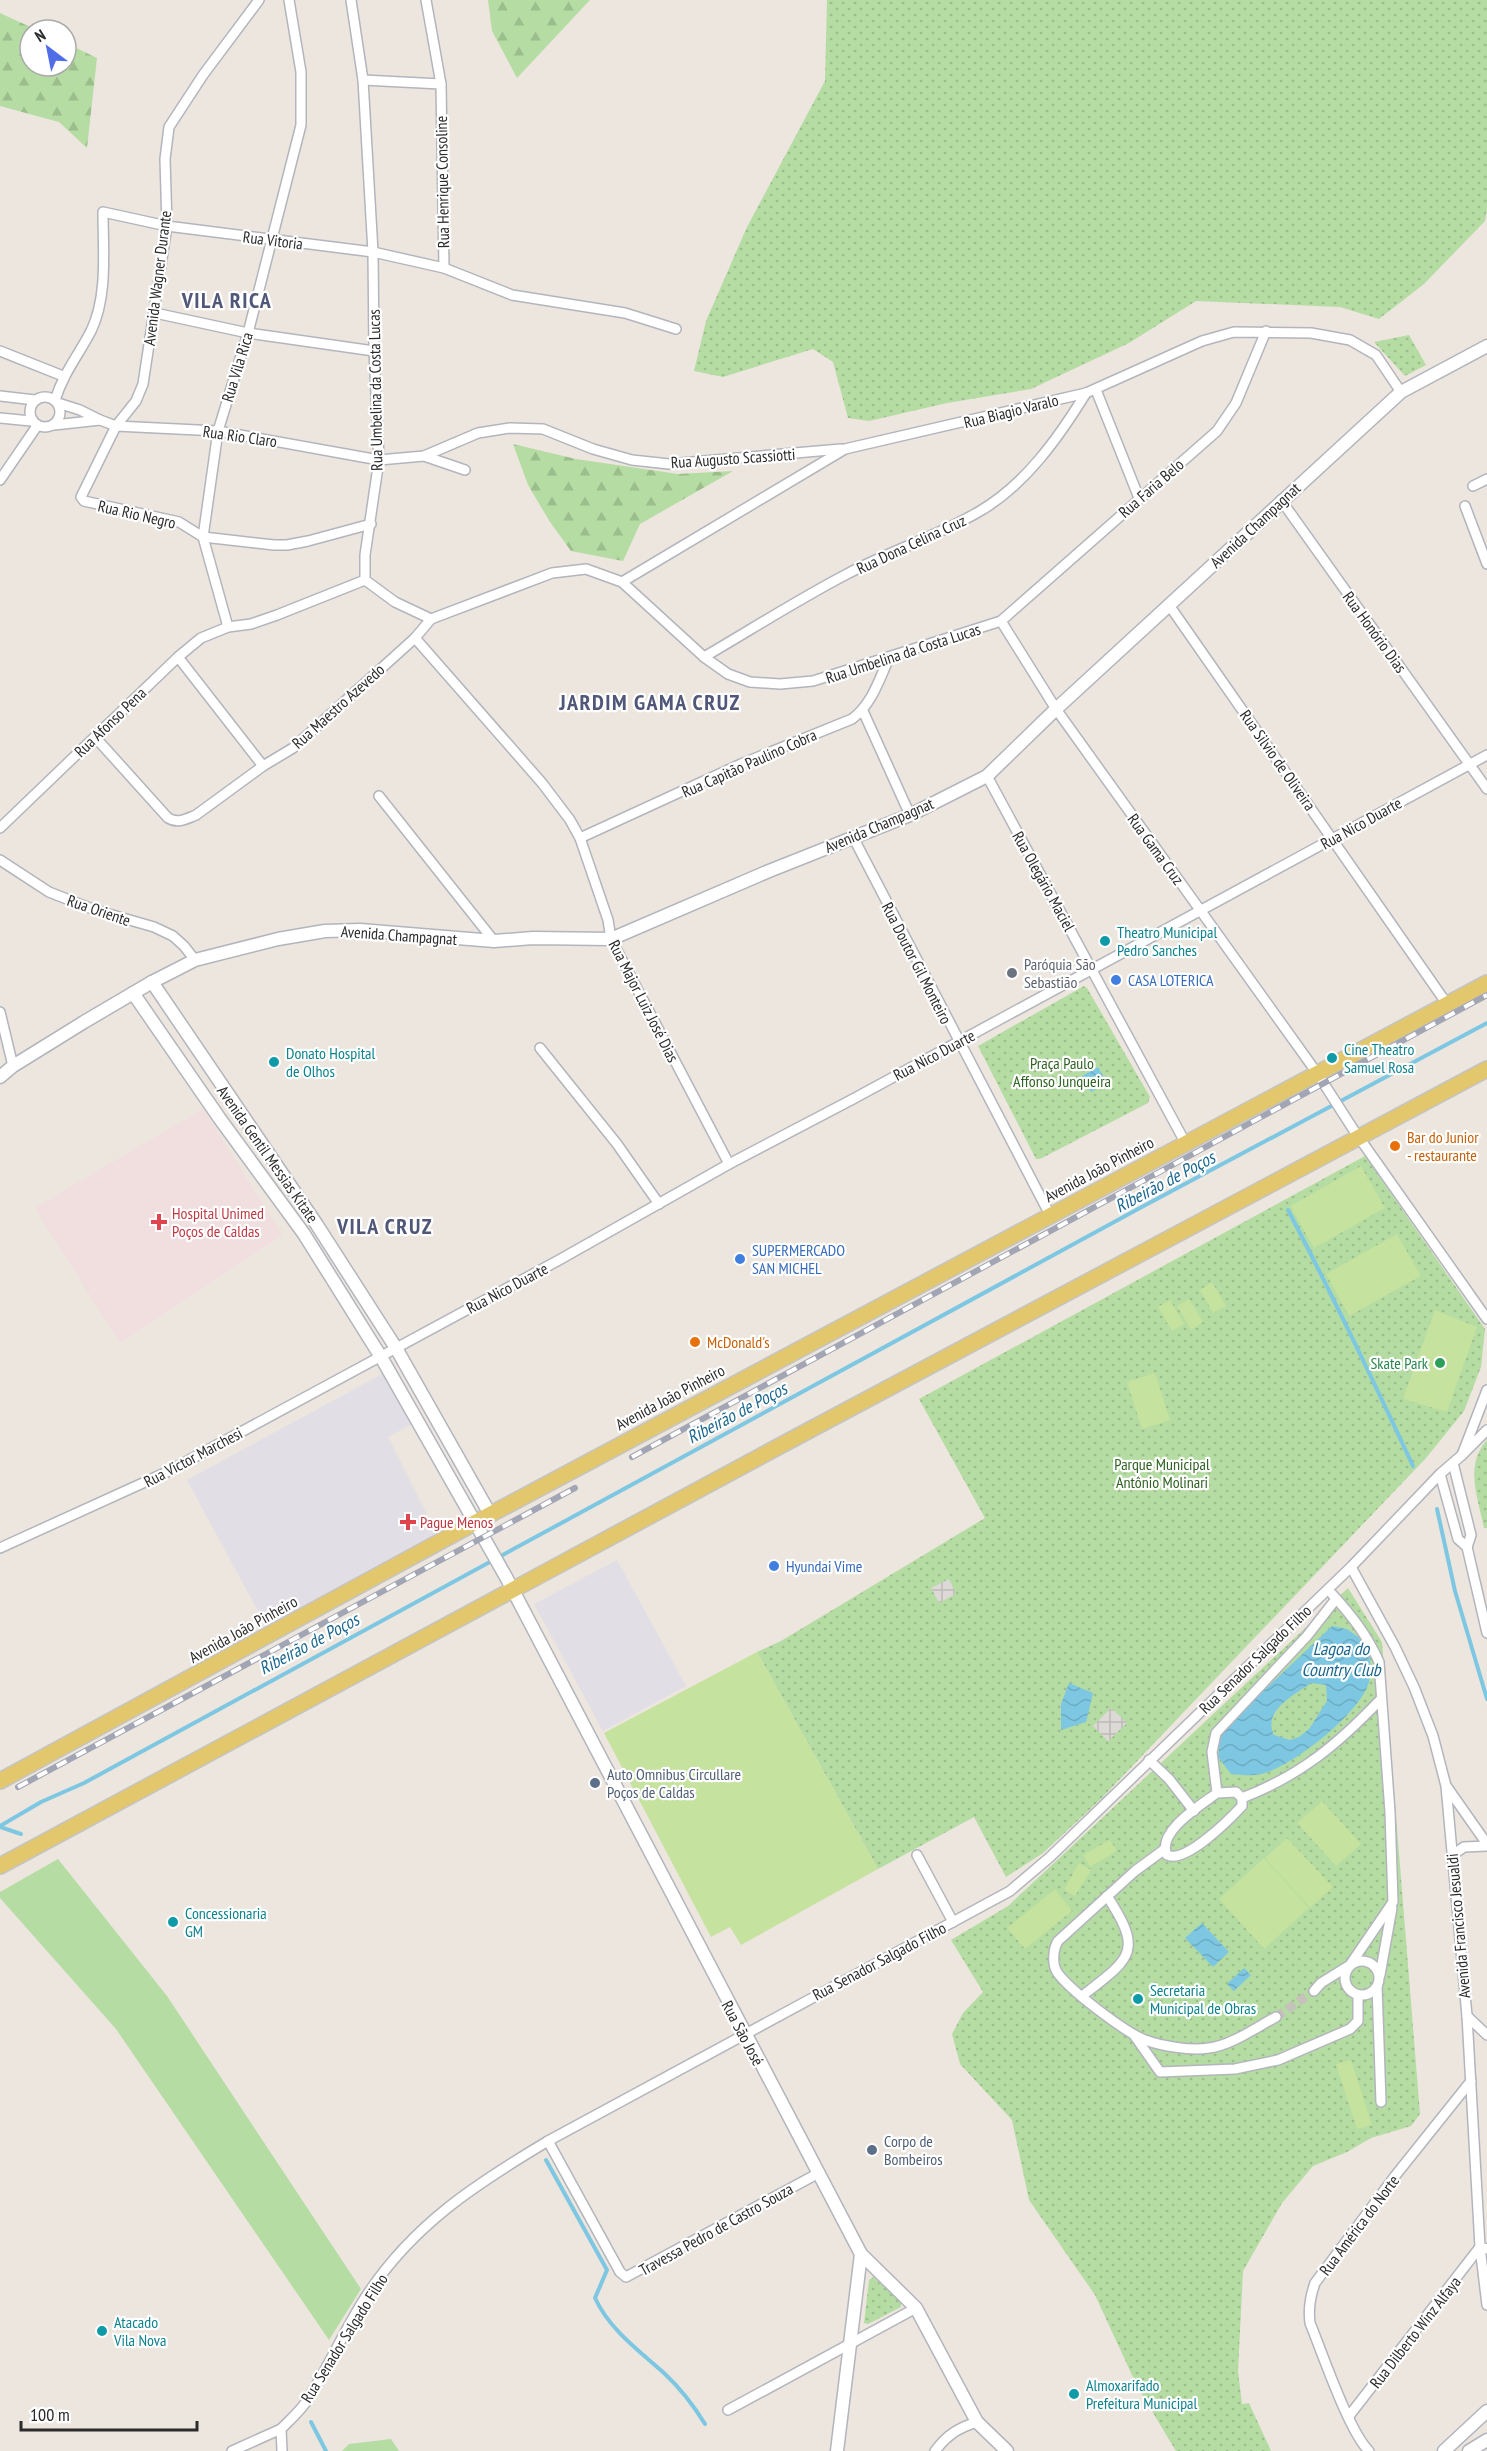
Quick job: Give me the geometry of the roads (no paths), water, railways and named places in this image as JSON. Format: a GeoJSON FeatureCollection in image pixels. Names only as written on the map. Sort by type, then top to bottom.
{"type":"FeatureCollection","features":[{"type":"Feature","properties":{"kind":"main road","name":"Avenida João Pinheiro"},"geometry":{"type":"LineString","coordinates":[[0,1781],[490,1514],[1487,983]]}},
{"type":"Feature","properties":{"kind":"main road"},"geometry":{"type":"LineString","coordinates":[[0,1866],[510,1584],[800,1435],[1487,1069]]}},
{"type":"Feature","properties":{"kind":"street","name":"Avenida Wagner Durante"},"geometry":{"type":"LineString","coordinates":[[80,495],[116,426],[141,391],[167,226],[165,159],[169,127],[203,75],[259,0]]}},
{"type":"Feature","properties":{"kind":"street","name":"Rua Vila Rica"},"geometry":{"type":"LineString","coordinates":[[228,627],[203,537],[218,431],[248,333],[301,125],[301,72],[289,0]]}},
{"type":"Feature","properties":{"kind":"street","name":"Rua Umbelina da Costa Lucas"},"geometry":{"type":"LineString","coordinates":[[351,0],[363,80],[373,252],[374,351],[380,460],[365,555],[365,580]]}},
{"type":"Feature","properties":{"kind":"street","name":"Rua Henrique Consoline"},"geometry":{"type":"LineString","coordinates":[[426,0],[441,84],[444,267],[512,295],[625,314],[676,328]]}},
{"type":"Feature","properties":{"kind":"street"},"geometry":{"type":"LineString","coordinates":[[363,80],[441,84]]}},
{"type":"Feature","properties":{"kind":"street","name":"Rua Vitoria"},"geometry":{"type":"LineString","coordinates":[[63,376],[91,330],[99,306],[103,212],[167,226],[373,252],[444,267]]}},
{"type":"Feature","properties":{"kind":"street"},"geometry":{"type":"LineString","coordinates":[[155,313],[248,333],[374,351]]}},
{"type":"Feature","properties":{"kind":"street","name":"Rua Biagio Varalo"},"geometry":{"type":"LineString","coordinates":[[622,582],[845,449],[1096,390],[1202,341],[1234,332],[1266,330],[1311,333],[1350,340],[1376,355],[1401,392]]}},
{"type":"Feature","properties":{"kind":"street","name":"Rua Faria Belo"},"geometry":{"type":"LineString","coordinates":[[1000,621],[1217,431],[1236,403],[1266,330]]}},
{"type":"Feature","properties":{"kind":"street","name":"Avenida Champagnat"},"geometry":{"type":"LineString","coordinates":[[0,1077],[13,1066],[133,993],[195,960],[278,939],[325,931],[360,930],[444,939],[494,941],[533,938],[611,939],[910,815],[987,776],[1281,500],[1401,392],[1487,346]]}},
{"type":"Feature","properties":{"kind":"street"},"geometry":{"type":"LineString","coordinates":[[0,351],[63,376],[56,402],[60,413],[54,425]]}},
{"type":"Feature","properties":{"kind":"street"},"geometry":{"type":"LineString","coordinates":[[1096,390],[1138,498]]}},
{"type":"Feature","properties":{"kind":"street","name":"Rua Dona Celina Cruz"},"geometry":{"type":"LineString","coordinates":[[704,657],[847,574],[981,511],[1008,491],[1038,459],[1065,426],[1086,393]]}},
{"type":"Feature","properties":{"kind":"street"},"geometry":{"type":"LineString","coordinates":[[0,396],[35,400],[47,396],[56,402]]}},
{"type":"Feature","properties":{"kind":"street"},"geometry":{"type":"LineString","coordinates":[[34,423],[29,409],[35,400]]}},
{"type":"Feature","properties":{"kind":"street","name":"Rua Rio Claro"},"geometry":{"type":"LineString","coordinates":[[56,402],[116,426],[218,431],[380,460]]}},
{"type":"Feature","properties":{"kind":"street"},"geometry":{"type":"LineString","coordinates":[[0,418],[34,423],[45,428],[100,420]]}},
{"type":"Feature","properties":{"kind":"street"},"geometry":{"type":"LineString","coordinates":[[0,480],[34,423]]}},
{"type":"Feature","properties":{"kind":"street","name":"Rua Augusto Scassiotti"},"geometry":{"type":"LineString","coordinates":[[380,460],[424,456],[478,433],[510,428],[543,429],[593,449],[632,460],[669,464],[845,449]]}},
{"type":"Feature","properties":{"kind":"street"},"geometry":{"type":"LineString","coordinates":[[424,456],[465,470]]}},
{"type":"Feature","properties":{"kind":"street"},"geometry":{"type":"LineString","coordinates":[[1473,486],[1487,479]]}},
{"type":"Feature","properties":{"kind":"street","name":"Rua Rio Negro"},"geometry":{"type":"LineString","coordinates":[[80,495],[84,501],[179,522],[203,537],[287,545],[371,524]]}},
{"type":"Feature","properties":{"kind":"street","name":"Rua Honório Dias"},"geometry":{"type":"LineString","coordinates":[[1281,500],[1487,789]]}},
{"type":"Feature","properties":{"kind":"street"},"geometry":{"type":"LineString","coordinates":[[1464,506],[1487,564]]}},
{"type":"Feature","properties":{"kind":"street","name":"Rua Umbelina da Costa Lucas"},"geometry":{"type":"LineString","coordinates":[[431,619],[530,580],[568,570],[586,569],[622,582],[704,657],[728,674],[750,682],[780,684],[813,681],[1000,621]]}},
{"type":"Feature","properties":{"kind":"street"},"geometry":{"type":"LineString","coordinates":[[365,580],[396,602],[431,619]]}},
{"type":"Feature","properties":{"kind":"street","name":"Rua Afonso Pena"},"geometry":{"type":"LineString","coordinates":[[0,828],[178,657],[201,638],[228,627],[251,624],[277,615],[365,580]]}},
{"type":"Feature","properties":{"kind":"street","name":"Rua Silvio de Oliveira"},"geometry":{"type":"LineString","coordinates":[[1169,605],[1447,1004]]}},
{"type":"Feature","properties":{"kind":"street","name":"Rua Maestro Azevedo"},"geometry":{"type":"LineString","coordinates":[[95,737],[171,820],[185,820],[196,815],[263,766],[293,748],[415,638],[431,619]]}},
{"type":"Feature","properties":{"kind":"street","name":"Rua Gama Cruz"},"geometry":{"type":"LineString","coordinates":[[1000,621],[1056,709],[1317,1073],[1348,1122],[1487,1319]]}},
{"type":"Feature","properties":{"kind":"street","name":"Rua Major Luiz José Dias"},"geometry":{"type":"LineString","coordinates":[[415,638],[542,783],[570,820],[580,838],[608,920],[611,939],[729,1164]]}},
{"type":"Feature","properties":{"kind":"street"},"geometry":{"type":"LineString","coordinates":[[178,657],[263,766]]}},
{"type":"Feature","properties":{"kind":"street"},"geometry":{"type":"LineString","coordinates":[[889,658],[871,699],[863,711],[910,815]]}},
{"type":"Feature","properties":{"kind":"street","name":"Rua Capitão Paulino Cobra"},"geometry":{"type":"LineString","coordinates":[[580,838],[741,764],[852,718],[863,711]]}},
{"type":"Feature","properties":{"kind":"street","name":"Rua Nico Duarte"},"geometry":{"type":"LineString","coordinates":[[381,1357],[729,1164],[1093,970],[1487,755]]}},
{"type":"Feature","properties":{"kind":"street","name":"Rua Olegário Maciel"},"geometry":{"type":"LineString","coordinates":[[987,776],[1186,1144]]}},
{"type":"Feature","properties":{"kind":"street"},"geometry":{"type":"LineString","coordinates":[[379,796],[494,941]]}},
{"type":"Feature","properties":{"kind":"street","name":"Rua Doutor Gil Monteiro"},"geometry":{"type":"LineString","coordinates":[[853,837],[1050,1215]]}},
{"type":"Feature","properties":{"kind":"street","name":"Rua Oriente"},"geometry":{"type":"LineString","coordinates":[[0,860],[49,892],[95,910],[154,927],[173,936],[195,960]]}},
{"type":"Feature","properties":{"kind":"street","name":"Avenida Gentil Messias Kitate"},"geometry":{"type":"LineString","coordinates":[[152,982],[396,1348],[490,1514]]}},
{"type":"Feature","properties":{"kind":"street","name":"Avenida Gentil Messias Kitate"},"geometry":{"type":"LineString","coordinates":[[133,993],[220,1119],[304,1234],[381,1357],[484,1538]]}},
{"type":"Feature","properties":{"kind":"street"},"geometry":{"type":"LineString","coordinates":[[0,1012],[13,1066]]}},
{"type":"Feature","properties":{"kind":"street"},"geometry":{"type":"LineString","coordinates":[[540,1048],[617,1144],[659,1204]]}},
{"type":"Feature","properties":{"kind":"street"},"geometry":{"type":"LineString","coordinates":[[220,1119],[236,1109]]}},
{"type":"Feature","properties":{"kind":"street"},"geometry":{"type":"LineString","coordinates":[[304,1234],[316,1225]]}},
{"type":"Feature","properties":{"kind":"street","name":"Rua Victor Marchesi"},"geometry":{"type":"LineString","coordinates":[[1,1546],[167,1472],[381,1357]]}},
{"type":"Feature","properties":{"kind":"street"},"geometry":{"type":"LineString","coordinates":[[1462,1455],[1487,1390]]}},
{"type":"Feature","properties":{"kind":"street","name":"Rua Senador Salgado Filho"},"geometry":{"type":"LineString","coordinates":[[281,2429],[305,2403],[366,2297],[399,2253],[432,2218],[490,2176],[548,2141],[1010,1891],[1050,1857],[1351,1567],[1440,1474],[1487,1430]]}},
{"type":"Feature","properties":{"kind":"street"},"geometry":{"type":"LineString","coordinates":[[1453,1463],[1471,1535],[1467,1547],[1487,1633]]}},
{"type":"Feature","properties":{"kind":"street"},"geometry":{"type":"LineString","coordinates":[[1440,1474],[1458,1539],[1467,1547]]}},
{"type":"Feature","properties":{"kind":"street","name":"Rua São José"},"geometry":{"type":"LineString","coordinates":[[484,1538],[861,2254],[916,2308],[978,2422],[1007,2451]]}},
{"type":"Feature","properties":{"kind":"street","name":"Avenida Francisco Jesualdi"},"geometry":{"type":"LineString","coordinates":[[1351,1567],[1414,1687],[1434,1736],[1446,1786],[1467,2016],[1487,2305]]}},
{"type":"Feature","properties":{"kind":"street"},"geometry":{"type":"LineString","coordinates":[[1328,1589],[1369,1640],[1379,1662],[1390,1812],[1393,1902],[1378,1983],[1369,1993],[1358,1995],[1353,1993],[1346,1985],[1345,1974],[1393,1902]]}},
{"type":"Feature","properties":{"kind":"street"},"geometry":{"type":"LineString","coordinates":[[1217,1793],[1212,1752],[1216,1733],[1307,1636],[1336,1599]]}},
{"type":"Feature","properties":{"kind":"street"},"geometry":{"type":"LineString","coordinates":[[1242,1798],[1270,1787],[1313,1762],[1351,1730],[1380,1700]]}},
{"type":"Feature","properties":{"kind":"street"},"geometry":{"type":"LineString","coordinates":[[1149,1760],[1169,1779],[1194,1811]]}},
{"type":"Feature","properties":{"kind":"street"},"geometry":{"type":"LineString","coordinates":[[1446,1786],[1487,1845]]}},
{"type":"Feature","properties":{"kind":"street"},"geometry":{"type":"LineString","coordinates":[[1236,1792],[1242,1798],[1243,1804],[1240,1809],[1192,1850],[1176,1858],[1167,1855],[1165,1841],[1169,1834],[1217,1793],[1236,1792]]}},
{"type":"Feature","properties":{"kind":"street"},"geometry":{"type":"LineString","coordinates":[[1451,1856],[1464,1847],[1487,1845]]}},
{"type":"Feature","properties":{"kind":"street"},"geometry":{"type":"LineString","coordinates":[[1165,1849],[1107,1896],[1055,1946],[1054,1958],[1057,1973],[1113,2022],[1134,2035],[1158,2043],[1208,2048],[1227,2043],[1276,2017]]}},
{"type":"Feature","properties":{"kind":"street"},"geometry":{"type":"LineString","coordinates":[[917,1855],[953,1922]]}},
{"type":"Feature","properties":{"kind":"street"},"geometry":{"type":"LineString","coordinates":[[1082,1996],[1114,1970],[1129,1952],[1129,1935],[1107,1896]]}},
{"type":"Feature","properties":{"kind":"street"},"geometry":{"type":"LineString","coordinates":[[1314,1991],[1321,1983],[1359,1961],[1369,1962],[1377,1969],[1381,2102]]}},
{"type":"Feature","properties":{"kind":"street"},"geometry":{"type":"LineString","coordinates":[[1134,2035],[1160,2072],[1235,2069],[1278,2060],[1350,2029],[1358,2020],[1358,1995]]}},
{"type":"Feature","properties":{"kind":"street"},"geometry":{"type":"LineString","coordinates":[[1467,2016],[1487,2035]]}},
{"type":"Feature","properties":{"kind":"street","name":"Rua América do Norte"},"geometry":{"type":"LineString","coordinates":[[1369,2451],[1364,2446],[1349,2416],[1310,2323],[1308,2310],[1315,2283],[1395,2176],[1471,2081]]}},
{"type":"Feature","properties":{"kind":"street","name":"Travessa Pedro de Castro Souza"},"geometry":{"type":"LineString","coordinates":[[548,2141],[620,2272],[626,2277],[817,2174]]}},
{"type":"Feature","properties":{"kind":"street","name":"Rua Dilberto Winz Alfaya"},"geometry":{"type":"LineString","coordinates":[[1349,2416],[1484,2248]]}},
{"type":"Feature","properties":{"kind":"street"},"geometry":{"type":"LineString","coordinates":[[837,2451],[861,2254]]}},
{"type":"Feature","properties":{"kind":"street"},"geometry":{"type":"LineString","coordinates":[[728,2410],[916,2308]]}},
{"type":"Feature","properties":{"kind":"street"},"geometry":{"type":"LineString","coordinates":[[1444,2451],[1487,2411]]}},
{"type":"Feature","properties":{"kind":"street"},"geometry":{"type":"LineString","coordinates":[[935,2451],[943,2439],[959,2428],[978,2422]]}},
{"type":"Feature","properties":{"kind":"street"},"geometry":{"type":"LineString","coordinates":[[232,2451],[281,2429],[282,2451]]}},
{"type":"Feature","properties":{"kind":"street"},"geometry":{"type":"LineString","coordinates":[[1468,2451],[1487,2440]]}},
{"type":"Feature","properties":{"kind":"water"},"geometry":{"type":"Polygon","coordinates":[[[1098,1067],[1107,1083],[1091,1092],[1082,1076],[1098,1067]]]}},
{"type":"Feature","properties":{"kind":"water","name":"Lagoa do Country Club"},"geometry":{"type":"Polygon","coordinates":[[[1332,1626],[1347,1629],[1368,1644],[1370,1675],[1368,1685],[1361,1697],[1352,1710],[1325,1736],[1295,1758],[1263,1774],[1231,1774],[1218,1757],[1221,1731],[1332,1626]],[[1311,1683],[1289,1698],[1272,1718],[1271,1726],[1274,1735],[1290,1740],[1299,1737],[1309,1729],[1327,1701],[1326,1685],[1311,1683]]]}},
{"type":"Feature","properties":{"kind":"water"},"geometry":{"type":"Polygon","coordinates":[[[1069,1683],[1093,1693],[1086,1722],[1061,1730],[1061,1704],[1069,1683]]]}},
{"type":"Feature","properties":{"kind":"water"},"geometry":{"type":"Polygon","coordinates":[[[1202,1923],[1229,1952],[1213,1967],[1185,1938],[1202,1923]]]}},
{"type":"Feature","properties":{"kind":"water"},"geometry":{"type":"Polygon","coordinates":[[[1244,1968],[1251,1975],[1234,1991],[1227,1984],[1244,1968]]]}},
{"type":"Feature","properties":{"kind":"waterway","name":"Ribeirão de Poços"},"geometry":{"type":"LineString","coordinates":[[0,1826],[41,1802],[84,1783],[1138,1209],[1487,1023]]}},
{"type":"Feature","properties":{"kind":"waterway"},"geometry":{"type":"LineString","coordinates":[[1288,1210],[1413,1466]]}},
{"type":"Feature","properties":{"kind":"waterway"},"geometry":{"type":"LineString","coordinates":[[1437,1509],[1455,1591],[1487,1699]]}},
{"type":"Feature","properties":{"kind":"waterway"},"geometry":{"type":"LineString","coordinates":[[0,1827],[21,1834]]}},
{"type":"Feature","properties":{"kind":"waterway"},"geometry":{"type":"LineString","coordinates":[[546,2160],[607,2270],[595,2298],[601,2309],[625,2339],[676,2385],[705,2424]]}},
{"type":"Feature","properties":{"kind":"waterway"},"geometry":{"type":"LineString","coordinates":[[311,2422],[326,2451]]}},
{"type":"Feature","properties":{"kind":"tunnel"},"geometry":{"type":"LineString","coordinates":[[1276,2017],[1314,1991]]}},
{"type":"Feature","properties":{"kind":"railway"},"geometry":{"type":"LineString","coordinates":[[632,1457],[1487,995]]}},
{"type":"Feature","properties":{"kind":"railway"},"geometry":{"type":"LineString","coordinates":[[18,1787],[575,1488]]}},
{"type":"Feature","properties":{"kind":"place","name":"Theatro Municipal Pedro Sanches"},"geometry":{"type":"Point","coordinates":[1105,941]}},
{"type":"Feature","properties":{"kind":"place","name":"Paróquia São Sebastião"},"geometry":{"type":"Point","coordinates":[1012,973]}},
{"type":"Feature","properties":{"kind":"place","name":"CASA LOTERICA"},"geometry":{"type":"Point","coordinates":[1116,980]}},
{"type":"Feature","properties":{"kind":"place","name":"Cine Theatro Samuel Rosa"},"geometry":{"type":"Point","coordinates":[1332,1058]}},
{"type":"Feature","properties":{"kind":"place","name":"Donato Hospital de Olhos"},"geometry":{"type":"Point","coordinates":[274,1062]}},
{"type":"Feature","properties":{"kind":"place","name":"Bar do Junior - restaurante"},"geometry":{"type":"Point","coordinates":[1395,1146]}},
{"type":"Feature","properties":{"kind":"place","name":"Hospital Unimed Poços de Caldas"},"geometry":{"type":"Point","coordinates":[159,1222]}},
{"type":"Feature","properties":{"kind":"place","name":"SUPERMERCADO SAN MICHEL"},"geometry":{"type":"Point","coordinates":[740,1259]}},
{"type":"Feature","properties":{"kind":"place","name":"McDonald's"},"geometry":{"type":"Point","coordinates":[695,1342]}},
{"type":"Feature","properties":{"kind":"place","name":"Skate Park"},"geometry":{"type":"Point","coordinates":[1440,1363]}},
{"type":"Feature","properties":{"kind":"place","name":"Pague Menos"},"geometry":{"type":"Point","coordinates":[408,1522]}},
{"type":"Feature","properties":{"kind":"place","name":"Hyundai Vime"},"geometry":{"type":"Point","coordinates":[774,1566]}},
{"type":"Feature","properties":{"kind":"place","name":"Auto Omnibus Circullare Poços de Caldas"},"geometry":{"type":"Point","coordinates":[595,1783]}},
{"type":"Feature","properties":{"kind":"place","name":"Concessionaria GM"},"geometry":{"type":"Point","coordinates":[173,1922]}},
{"type":"Feature","properties":{"kind":"place","name":"Secretaria Municipal de Obras"},"geometry":{"type":"Point","coordinates":[1138,1999]}},
{"type":"Feature","properties":{"kind":"place","name":"Corpo de Bombeiros"},"geometry":{"type":"Point","coordinates":[872,2150]}},
{"type":"Feature","properties":{"kind":"place","name":"Atacado Vila Nova"},"geometry":{"type":"Point","coordinates":[102,2331]}},
{"type":"Feature","properties":{"kind":"place","name":"Almoxarifado Prefeitura Municipal"},"geometry":{"type":"Point","coordinates":[1074,2394]}},
{"type":"Feature","properties":{"kind":"district","name":"VILA RICA"},"geometry":{"type":"Point","coordinates":[227,300]}},
{"type":"Feature","properties":{"kind":"district","name":"JARDIM GAMA CRUZ"},"geometry":{"type":"Point","coordinates":[650,702]}},
{"type":"Feature","properties":{"kind":"district","name":"VILA CRUZ"},"geometry":{"type":"Point","coordinates":[385,1226]}},
{"type":"Feature","properties":{"kind":"park label","name":"Praça Paulo Affonso Junqueira"},"geometry":{"type":"Point","coordinates":[1062,1072]}},
{"type":"Feature","properties":{"kind":"park label","name":"Parque Municipal Antônio Molinari"},"geometry":{"type":"Point","coordinates":[1162,1473]}}]}
